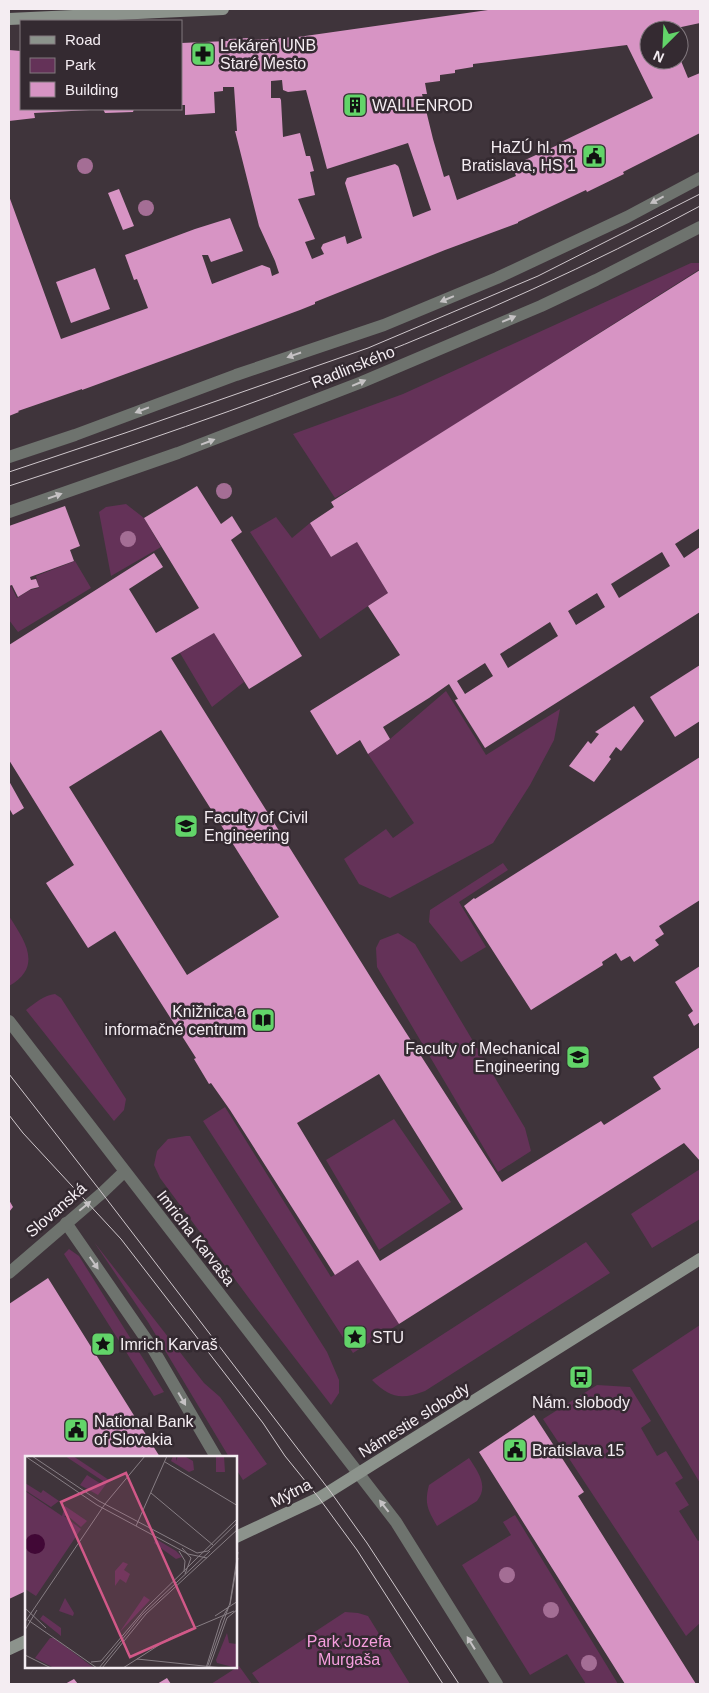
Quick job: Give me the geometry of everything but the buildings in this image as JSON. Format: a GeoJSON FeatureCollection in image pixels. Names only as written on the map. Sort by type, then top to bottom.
{"type":"FeatureCollection","features":[{"type":"Feature","properties":{"kind":"main road"},"geometry":{"type":"LineString","coordinates":[[9,19],[224,9]]}},
{"type":"Feature","properties":{"kind":"main road","name":"Námestie slobody"},"geometry":{"type":"LineString","coordinates":[[358,1474],[700,1259]]}},
{"type":"Feature","properties":{"kind":"main road","name":"Mýtna"},"geometry":{"type":"LineString","coordinates":[[238,1536],[319,1498],[358,1474]]}},
{"type":"Feature","properties":{"kind":"main road"},"geometry":{"type":"LineString","coordinates":[[9,1649],[25,1641]]}},
{"type":"Feature","properties":{"kind":"street","name":"Radlinského"},"geometry":{"type":"LineString","coordinates":[[9,457],[75,435],[236,375],[384,325],[497,278],[627,217],[700,178]]}},
{"type":"Feature","properties":{"kind":"street","name":"Radlinského"},"geometry":{"type":"LineString","coordinates":[[9,512],[178,454],[336,392],[557,298],[700,227]]}},
{"type":"Feature","properties":{"kind":"street","name":"Imricha Karvaša"},"geometry":{"type":"LineString","coordinates":[[9,1022],[358,1474]]}},
{"type":"Feature","properties":{"kind":"street","name":"Slovanská"},"geometry":{"type":"LineString","coordinates":[[9,1273],[124,1172]]}},
{"type":"Feature","properties":{"kind":"street"},"geometry":{"type":"LineString","coordinates":[[66,1223],[153,1349],[215,1456]]}},
{"type":"Feature","properties":{"kind":"street","name":"Námestie slobody"},"geometry":{"type":"LineString","coordinates":[[358,1474],[396,1522],[496,1684]]}},
{"type":"Feature","properties":{"kind":"green space"},"geometry":{"type":"Polygon","coordinates":[[[691,263],[700,263],[700,269],[380,472],[335,498],[293,434],[403,394],[691,263]]]}},
{"type":"Feature","properties":{"kind":"green space"},"geometry":{"type":"Polygon","coordinates":[[[126,504],[144,518],[161,547],[111,576],[99,512],[106,507],[126,504]]]}},
{"type":"Feature","properties":{"kind":"green space"},"geometry":{"type":"Polygon","coordinates":[[[276,517],[292,538],[310,523],[331,557],[357,542],[388,593],[320,639],[250,532],[276,517]]]}},
{"type":"Feature","properties":{"kind":"green space"},"geometry":{"type":"Polygon","coordinates":[[[75,561],[91,588],[18,632],[9,620],[9,587],[11,586],[17,598],[30,590],[39,588],[36,576],[75,561]]]}},
{"type":"Feature","properties":{"kind":"green space"},"geometry":{"type":"Polygon","coordinates":[[[214,633],[244,682],[212,707],[180,653],[214,633]]]}},
{"type":"Feature","properties":{"kind":"green space"},"geometry":{"type":"Polygon","coordinates":[[[446,691],[486,755],[560,709],[554,740],[530,785],[493,843],[390,898],[359,884],[344,859],[386,829],[393,838],[414,823],[368,754],[390,739],[446,691]]]}},
{"type":"Feature","properties":{"kind":"green space"},"geometry":{"type":"Polygon","coordinates":[[[503,863],[508,870],[459,902],[486,947],[461,962],[429,922],[430,910],[503,863]]]}},
{"type":"Feature","properties":{"kind":"green space"},"geometry":{"type":"Polygon","coordinates":[[[9,916],[25,943],[28,961],[26,970],[20,978],[9,986],[9,916]]]}},
{"type":"Feature","properties":{"kind":"green space"},"geometry":{"type":"Polygon","coordinates":[[[398,933],[415,944],[525,1128],[531,1151],[498,1172],[377,967],[376,948],[380,940],[398,933]]]}},
{"type":"Feature","properties":{"kind":"green space"},"geometry":{"type":"Polygon","coordinates":[[[55,994],[61,998],[126,1099],[124,1110],[114,1121],[26,1010],[43,998],[55,994]]]}},
{"type":"Feature","properties":{"kind":"green space"},"geometry":{"type":"Polygon","coordinates":[[[225,1107],[331,1277],[358,1260],[399,1324],[353,1353],[203,1121],[225,1107]]]}},
{"type":"Feature","properties":{"kind":"green space"},"geometry":{"type":"Polygon","coordinates":[[[394,1119],[451,1202],[379,1250],[326,1160],[394,1119]]]}},
{"type":"Feature","properties":{"kind":"green space"},"geometry":{"type":"Polygon","coordinates":[[[190,1136],[327,1352],[339,1380],[339,1393],[331,1405],[160,1178],[154,1165],[157,1151],[168,1139],[190,1136]]]}},
{"type":"Feature","properties":{"kind":"green space"},"geometry":{"type":"Polygon","coordinates":[[[700,1169],[700,1219],[652,1248],[631,1214],[700,1169]]]}},
{"type":"Feature","properties":{"kind":"green space"},"geometry":{"type":"Polygon","coordinates":[[[94,1242],[204,1383],[220,1397],[267,1464],[243,1480],[238,1472],[238,1456],[228,1456],[148,1322],[94,1242]]]}},
{"type":"Feature","properties":{"kind":"green space"},"geometry":{"type":"Polygon","coordinates":[[[586,1242],[610,1273],[425,1391],[409,1396],[396,1396],[384,1391],[372,1380],[586,1242]]]}},
{"type":"Feature","properties":{"kind":"green space"},"geometry":{"type":"Polygon","coordinates":[[[69,1249],[79,1256],[164,1392],[154,1396],[64,1254],[69,1249]]]}},
{"type":"Feature","properties":{"kind":"green space"},"geometry":{"type":"Polygon","coordinates":[[[700,1325],[700,1483],[632,1370],[700,1325]]]}},
{"type":"Feature","properties":{"kind":"green space"},"geometry":{"type":"Polygon","coordinates":[[[597,1385],[630,1387],[651,1421],[641,1428],[657,1456],[666,1451],[683,1478],[675,1483],[689,1505],[679,1511],[698,1541],[700,1540],[700,1623],[686,1636],[543,1419],[597,1385]]]}},
{"type":"Feature","properties":{"kind":"green space"},"geometry":{"type":"Polygon","coordinates":[[[469,1458],[481,1479],[482,1490],[480,1495],[477,1501],[437,1526],[428,1507],[429,1485],[469,1458]]]}},
{"type":"Feature","properties":{"kind":"green space"},"geometry":{"type":"Polygon","coordinates":[[[515,1515],[618,1684],[586,1684],[567,1654],[530,1675],[462,1565],[511,1535],[503,1522],[515,1515]]]}},
{"type":"Feature","properties":{"kind":"green space","name":"Park Jozefa Murgaša"},"geometry":{"type":"Polygon","coordinates":[[[345,1612],[368,1616],[410,1684],[260,1684],[252,1673],[345,1612]]]}},
{"type":"Feature","properties":{"kind":"green space"},"geometry":{"type":"Polygon","coordinates":[[[238,1668],[252,1684],[211,1684],[238,1668]]]}},
{"type":"Feature","properties":{"kind":"tram line"},"geometry":{"type":"LineString","coordinates":[[9,472],[368,348],[538,276],[700,194]]}},
{"type":"Feature","properties":{"kind":"tram line"},"geometry":{"type":"LineString","coordinates":[[9,486],[186,426],[361,362],[533,289],[617,249],[700,206]]}},
{"type":"Feature","properties":{"kind":"tram line"},"geometry":{"type":"LineString","coordinates":[[9,1074],[330,1491],[367,1543],[459,1684]]}},
{"type":"Feature","properties":{"kind":"tram line"},"geometry":{"type":"LineString","coordinates":[[9,1115],[23,1133],[121,1239],[263,1423],[285,1456],[357,1550],[443,1684]]}},
{"type":"Feature","properties":{"kind":"place","name":"Lekáreň UNB Staré Mesto"},"geometry":{"type":"Point","coordinates":[203,54]}},
{"type":"Feature","properties":{"kind":"place","name":"WALLENROD"},"geometry":{"type":"Point","coordinates":[355,105]}},
{"type":"Feature","properties":{"kind":"place","name":"HaZÚ hl. m. Bratislava, HS 1"},"geometry":{"type":"Point","coordinates":[594,156]}},
{"type":"Feature","properties":{"kind":"place","name":"Faculty of Civil Engineering"},"geometry":{"type":"Point","coordinates":[186,826]}},
{"type":"Feature","properties":{"kind":"place","name":"Knižnica a informačné centrum"},"geometry":{"type":"Point","coordinates":[263,1020]}},
{"type":"Feature","properties":{"kind":"place","name":"Faculty of Mechanical Engineering"},"geometry":{"type":"Point","coordinates":[578,1057]}},
{"type":"Feature","properties":{"kind":"place","name":"STU"},"geometry":{"type":"Point","coordinates":[355,1337]}},
{"type":"Feature","properties":{"kind":"place","name":"Imrich Karvaš"},"geometry":{"type":"Point","coordinates":[103,1344]}},
{"type":"Feature","properties":{"kind":"place","name":"Nám. slobody"},"geometry":{"type":"Point","coordinates":[581,1377]}},
{"type":"Feature","properties":{"kind":"place","name":"National Bank of Slovakia"},"geometry":{"type":"Point","coordinates":[76,1430]}},
{"type":"Feature","properties":{"kind":"place","name":"Bratislava 15"},"geometry":{"type":"Point","coordinates":[515,1450]}}]}
